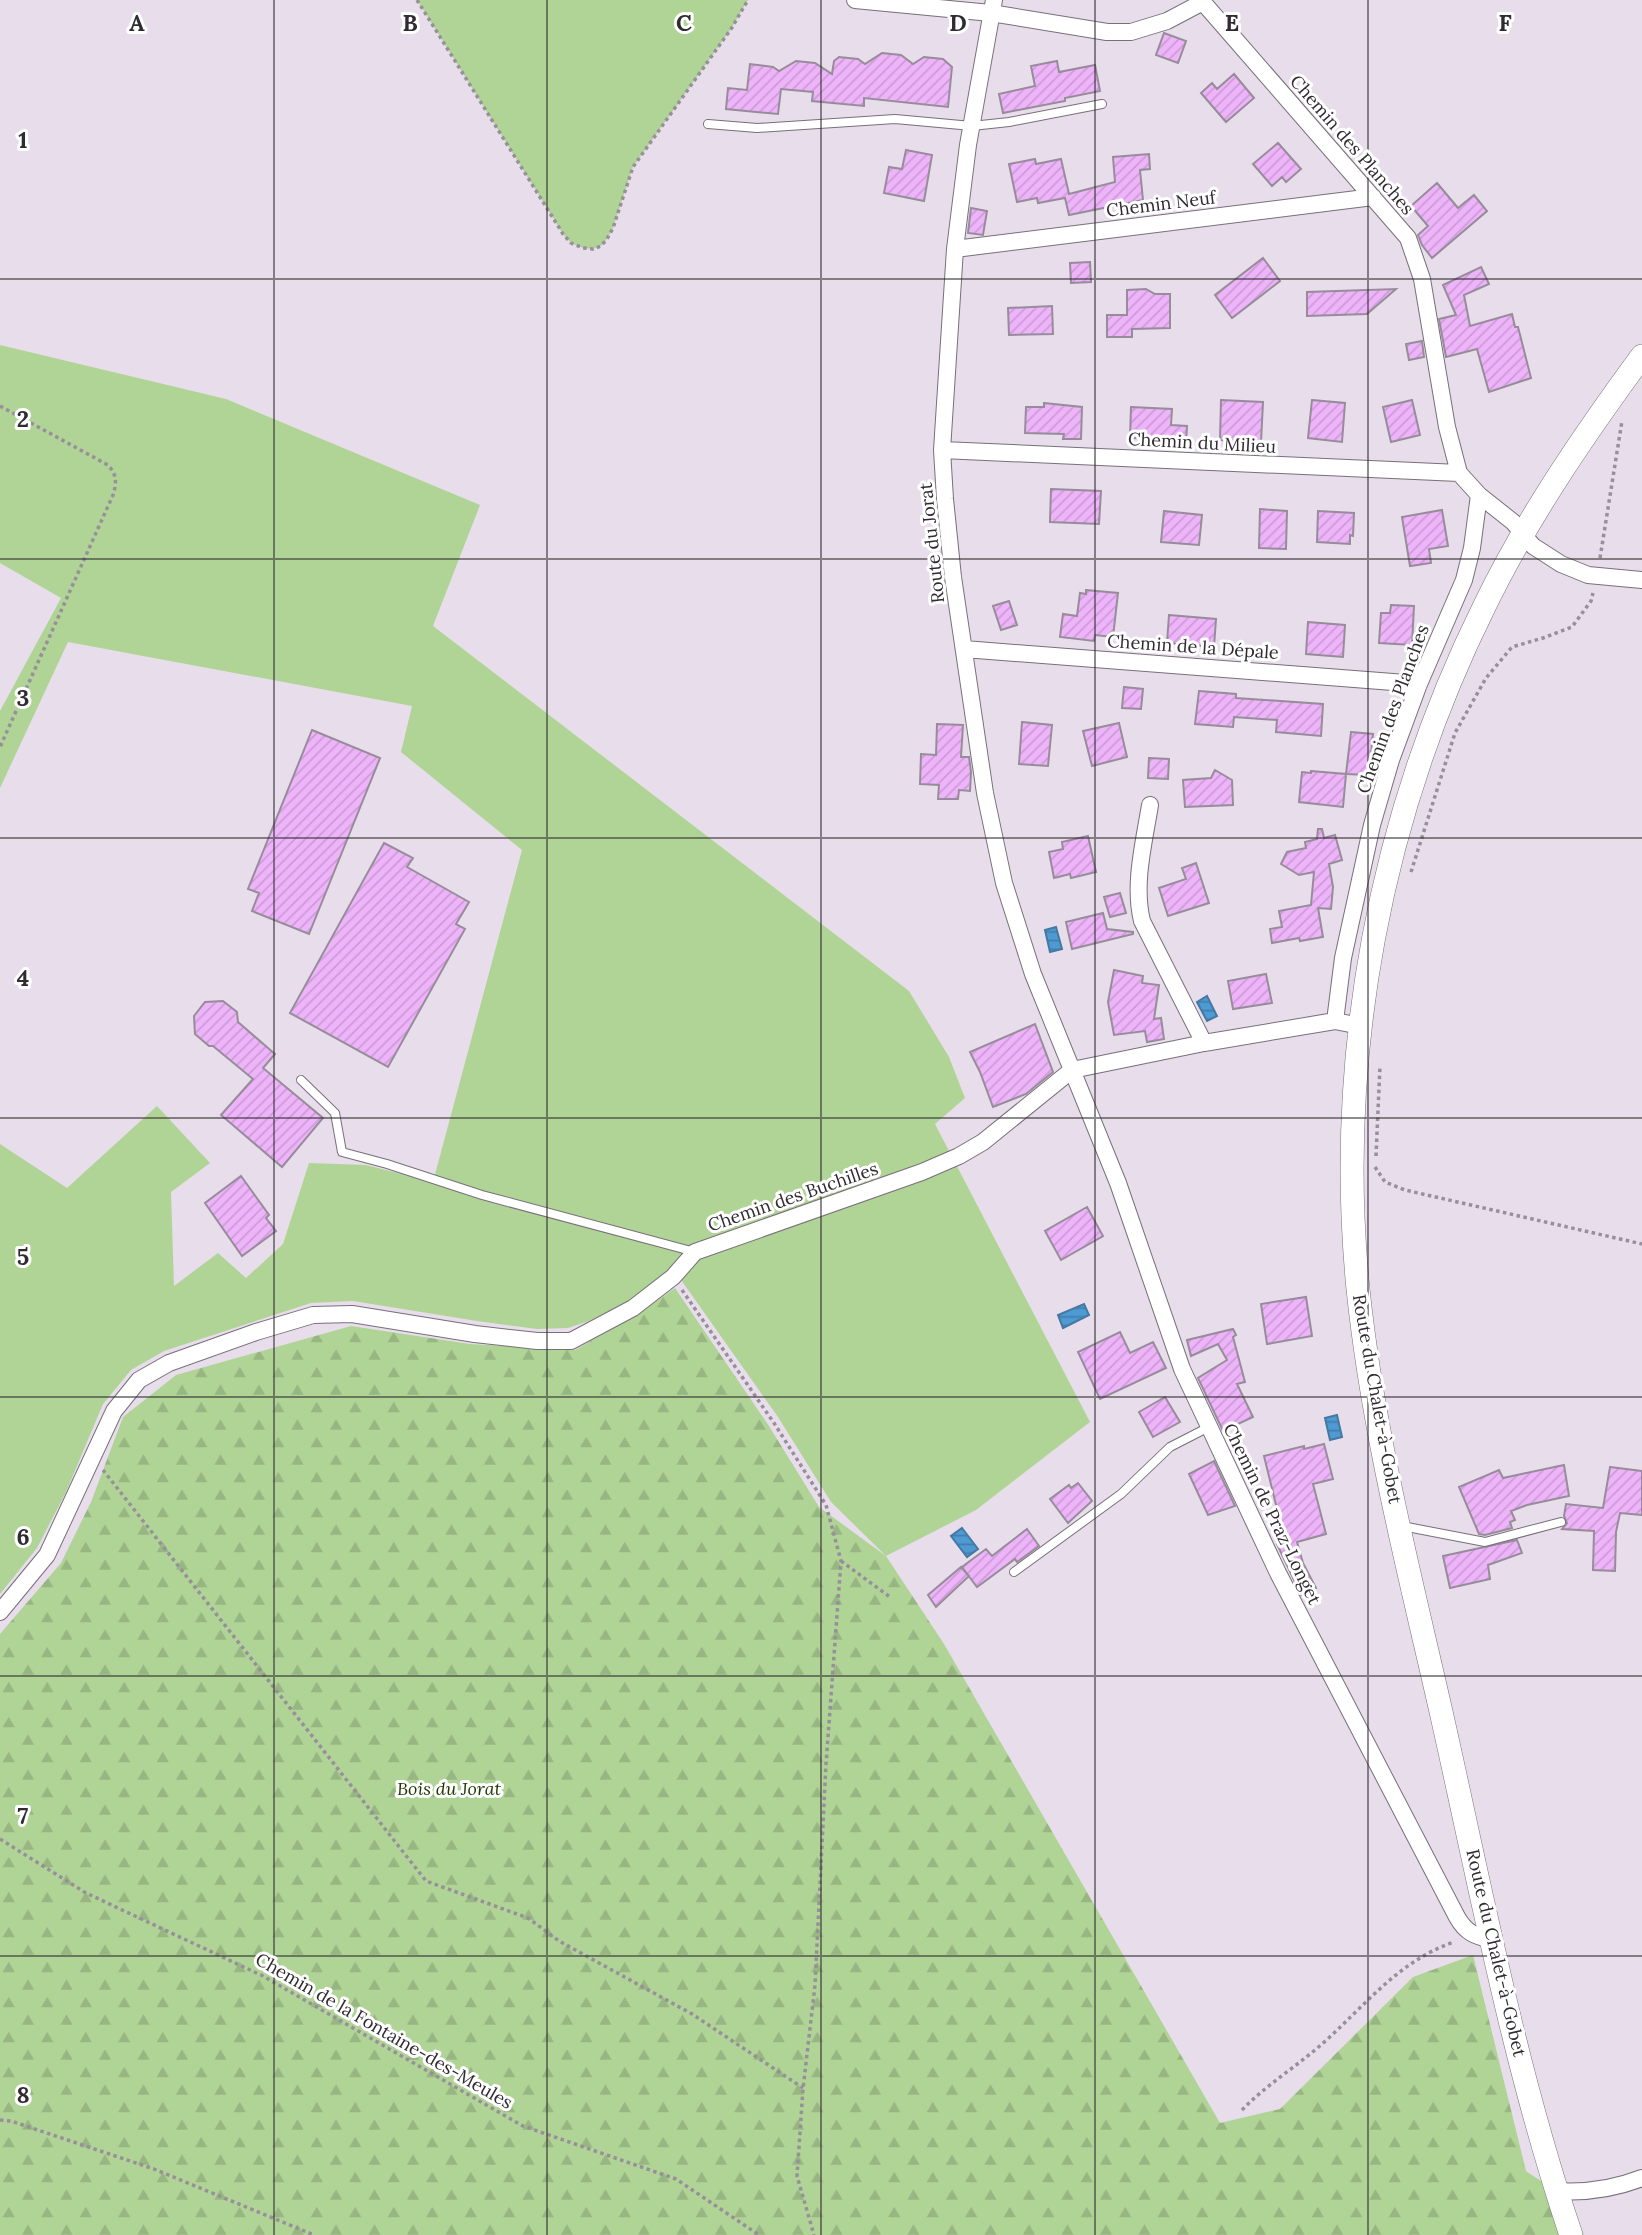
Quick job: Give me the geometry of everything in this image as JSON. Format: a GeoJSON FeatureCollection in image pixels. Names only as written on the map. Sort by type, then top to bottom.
{"type":"FeatureCollection","features":[{"type":"Feature","properties":{"kind":"main road","name":"Route du Chalet-à-Gobet"},"geometry":{"type":"LineString","coordinates":[[1571,2235],[1482,1938],[1374,1402],[1358,1286],[1352,1159],[1360,1026],[1378,911],[1418,765],[1445,692],[1484,606],[1522,535],[1567,464],[1642,356]]}},
{"type":"Feature","properties":{"kind":"street"},"geometry":{"type":"LineString","coordinates":[[855,0],[992,7],[1107,32],[1131,32],[1167,21],[1202,1]]}},
{"type":"Feature","properties":{"kind":"street","name":"Chemin des Planches"},"geometry":{"type":"LineString","coordinates":[[1202,1],[1408,238],[1422,279],[1447,428],[1459,473],[1479,495],[1513,522],[1533,547],[1578,572],[1642,580]]}},
{"type":"Feature","properties":{"kind":"street","name":"Route du Jorat"},"geometry":{"type":"LineString","coordinates":[[992,7],[955,248],[942,450],[946,512],[985,793],[1004,883],[1033,974],[1072,1070]]}},
{"type":"Feature","properties":{"kind":"street","name":"Chemin Neuf"},"geometry":{"type":"LineString","coordinates":[[955,248],[1373,197]]}},
{"type":"Feature","properties":{"kind":"street","name":"Chemin du Milieu"},"geometry":{"type":"LineString","coordinates":[[942,450],[1459,473]]}},
{"type":"Feature","properties":{"kind":"street","name":"Chemin des Planches"},"geometry":{"type":"LineString","coordinates":[[1335,1021],[1343,958],[1372,825],[1391,760],[1419,684],[1464,580],[1472,548],[1479,495]]}},
{"type":"Feature","properties":{"kind":"street","name":"Chemin de la Dépale"},"geometry":{"type":"LineString","coordinates":[[964,649],[1419,684]]}},
{"type":"Feature","properties":{"kind":"street"},"geometry":{"type":"LineString","coordinates":[[1150,805],[1138,891],[1142,922],[1204,1043]]}},
{"type":"Feature","properties":{"kind":"street","name":"Chemin des Buchilles"},"geometry":{"type":"LineString","coordinates":[[0,1612],[47,1555],[114,1411],[139,1380],[169,1363],[313,1315],[352,1314],[475,1334],[537,1341],[571,1341],[633,1308],[673,1277],[695,1252],[922,1172],[959,1156],[984,1142],[1072,1070],[1204,1043],[1335,1021],[1360,1026]]}},
{"type":"Feature","properties":{"kind":"street","name":"Chemin de Praz-Longet"},"geometry":{"type":"LineString","coordinates":[[1072,1070],[1118,1183],[1182,1369],[1209,1427],[1278,1573],[1457,1917],[1462,1926],[1482,1938]]}},
{"type":"Feature","properties":{"kind":"street"},"geometry":{"type":"LineString","coordinates":[[1556,2191],[1579,2192],[1623,2185],[1642,2178]]}},
{"type":"Feature","properties":{"kind":"lane"},"geometry":{"type":"LineString","coordinates":[[708,124],[757,128],[895,120],[972,126],[1009,122],[1101,104]]}},
{"type":"Feature","properties":{"kind":"lane"},"geometry":{"type":"LineString","coordinates":[[301,1080],[335,1113],[342,1152],[482,1195],[695,1252]]}},
{"type":"Feature","properties":{"kind":"lane"},"geometry":{"type":"LineString","coordinates":[[1014,1572],[1121,1494],[1170,1447],[1209,1427]]}},
{"type":"Feature","properties":{"kind":"lane"},"geometry":{"type":"LineString","coordinates":[[1399,1526],[1485,1542],[1561,1522]]}},
{"type":"Feature","properties":{"kind":"path"},"geometry":{"type":"LineString","coordinates":[[417,0],[563,234],[571,243],[593,249],[601,246],[613,228],[633,167],[731,29],[748,0]]}},
{"type":"Feature","properties":{"kind":"path"},"geometry":{"type":"LineString","coordinates":[[0,406],[106,464],[114,470],[116,482],[113,495],[0,747]]}},
{"type":"Feature","properties":{"kind":"path"},"geometry":{"type":"LineString","coordinates":[[1600,547],[1623,415]]}},
{"type":"Feature","properties":{"kind":"path"},"geometry":{"type":"LineString","coordinates":[[1407,884],[1455,733],[1486,678],[1512,647],[1572,627],[1591,601]]}},
{"type":"Feature","properties":{"kind":"path"},"geometry":{"type":"LineString","coordinates":[[1380,1057],[1375,1168],[1385,1182],[1405,1190],[1642,1244]]}},
{"type":"Feature","properties":{"kind":"path"},"geometry":{"type":"LineString","coordinates":[[673,1277],[827,1505],[841,1562],[815,1985],[803,2089],[797,2176],[814,2235]]}},
{"type":"Feature","properties":{"kind":"path"},"geometry":{"type":"LineString","coordinates":[[93,1457],[426,1881],[528,1918],[559,1941],[692,2014],[803,2089]]}},
{"type":"Feature","properties":{"kind":"path"},"geometry":{"type":"LineString","coordinates":[[841,1562],[890,1597]]}},
{"type":"Feature","properties":{"kind":"path","name":"Chemin de la Fontaine-des-Meules"},"geometry":{"type":"LineString","coordinates":[[0,1839],[86,1893],[263,1976],[523,2126],[676,2179],[759,2235]]}},
{"type":"Feature","properties":{"kind":"path"},"geometry":{"type":"LineString","coordinates":[[1242,2110],[1324,2042],[1402,1968],[1438,1947],[1482,1938]]}},
{"type":"Feature","properties":{"kind":"path"},"geometry":{"type":"LineString","coordinates":[[0,2120],[11,2121],[154,2169],[314,2235]]}},
{"type":"Feature","properties":{"kind":"green space"},"geometry":{"type":"Polygon","coordinates":[[[417,0],[748,0],[731,29],[633,167],[613,228],[601,246],[593,249],[571,243],[563,234],[417,0]]]}},
{"type":"Feature","properties":{"kind":"green space"},"geometry":{"type":"Polygon","coordinates":[[[0,345],[226,399],[480,505],[433,626],[909,991],[949,1057],[965,1098],[935,1124],[1090,1422],[976,1510],[886,1556],[831,1502],[778,1417],[674,1270],[627,1302],[568,1328],[537,1329],[353,1301],[311,1303],[164,1351],[131,1370],[103,1404],[66,1492],[37,1548],[0,1594],[0,1144],[67,1188],[157,1106],[210,1163],[171,1192],[174,1286],[218,1253],[246,1278],[283,1244],[309,1163],[366,1165],[433,1182],[522,850],[401,752],[412,706],[68,642],[0,788],[0,711],[61,598],[0,563],[0,345]]]}},
{"type":"Feature","properties":{"kind":"green space","name":"Bois du Jorat"},"geometry":{"type":"Polygon","coordinates":[[[675,1288],[769,1426],[819,1507],[886,1556],[944,1644],[1220,2123],[1280,2109],[1413,1977],[1473,1955],[1526,2171],[1571,2201],[1584,2235],[0,2235],[0,1634],[61,1563],[91,1502],[123,1417],[176,1375],[351,1326],[470,1344],[575,1350],[638,1314],[675,1288]]]}},
{"type":"Feature","properties":{"kind":"water"},"geometry":{"type":"Polygon","coordinates":[[[1056,927],[1062,949],[1050,952],[1045,930],[1056,927]]]}},
{"type":"Feature","properties":{"kind":"water"},"geometry":{"type":"Polygon","coordinates":[[[1207,996],[1217,1016],[1207,1021],[1197,1002],[1207,996]]]}},
{"type":"Feature","properties":{"kind":"water"},"geometry":{"type":"Polygon","coordinates":[[[1084,1304],[1089,1315],[1063,1328],[1058,1315],[1084,1304]]]}},
{"type":"Feature","properties":{"kind":"water"},"geometry":{"type":"Polygon","coordinates":[[[1337,1415],[1342,1437],[1330,1440],[1325,1418],[1337,1415]]]}},
{"type":"Feature","properties":{"kind":"water"},"geometry":{"type":"Polygon","coordinates":[[[962,1528],[978,1549],[967,1557],[951,1536],[962,1528]]]}},
{"type":"Feature","properties":{"kind":"building"},"geometry":{"type":"Polygon","coordinates":[[[1164,33],[1186,41],[1178,63],[1156,55],[1164,33]]]}},
{"type":"Feature","properties":{"kind":"building"},"geometry":{"type":"Polygon","coordinates":[[[882,53],[901,55],[913,64],[924,57],[943,59],[952,67],[948,107],[864,98],[864,106],[812,101],[813,92],[781,89],[778,114],[726,109],[728,88],[747,90],[750,64],[773,67],[779,71],[796,61],[815,63],[832,74],[834,61],[839,57],[858,59],[865,64],[882,53]]]}},
{"type":"Feature","properties":{"kind":"building"},"geometry":{"type":"Polygon","coordinates":[[[1057,61],[1059,72],[1095,65],[1100,91],[1003,113],[999,94],[1035,86],[1031,66],[1057,61]]]}},
{"type":"Feature","properties":{"kind":"building"},"geometry":{"type":"Polygon","coordinates":[[[1234,74],[1254,98],[1226,122],[1201,93],[1212,83],[1217,89],[1234,74]]]}},
{"type":"Feature","properties":{"kind":"building"},"geometry":{"type":"Polygon","coordinates":[[[1278,143],[1301,169],[1286,182],[1282,177],[1272,186],[1253,164],[1278,143]]]}},
{"type":"Feature","properties":{"kind":"building"},"geometry":{"type":"Polygon","coordinates":[[[906,150],[932,155],[924,201],[884,193],[889,167],[902,169],[906,150]]]}},
{"type":"Feature","properties":{"kind":"building"},"geometry":{"type":"Polygon","coordinates":[[[1149,154],[1150,169],[1140,170],[1143,200],[1069,215],[1065,198],[1038,203],[1037,198],[1017,202],[1009,164],[1035,159],[1036,164],[1061,159],[1069,194],[1115,182],[1113,157],[1149,154]]]}},
{"type":"Feature","properties":{"kind":"building"},"geometry":{"type":"Polygon","coordinates":[[[1437,183],[1458,208],[1474,195],[1487,211],[1432,258],[1418,235],[1428,226],[1411,206],[1437,183]]]}},
{"type":"Feature","properties":{"kind":"building"},"geometry":{"type":"Polygon","coordinates":[[[971,208],[987,211],[983,235],[968,233],[971,208]]]}},
{"type":"Feature","properties":{"kind":"building"},"geometry":{"type":"Polygon","coordinates":[[[1263,258],[1280,281],[1232,318],[1215,295],[1263,258]]]}},
{"type":"Feature","properties":{"kind":"building"},"geometry":{"type":"Polygon","coordinates":[[[1090,262],[1091,282],[1071,283],[1070,263],[1090,262]]]}},
{"type":"Feature","properties":{"kind":"building"},"geometry":{"type":"Polygon","coordinates":[[[1481,267],[1489,284],[1464,295],[1470,326],[1512,314],[1531,378],[1489,392],[1477,349],[1446,357],[1439,319],[1456,315],[1443,285],[1481,267]]]}},
{"type":"Feature","properties":{"kind":"building"},"geometry":{"type":"Polygon","coordinates":[[[1146,289],[1155,294],[1170,294],[1170,328],[1132,329],[1132,337],[1107,337],[1107,315],[1127,315],[1127,290],[1146,289]]]}},
{"type":"Feature","properties":{"kind":"building"},"geometry":{"type":"Polygon","coordinates":[[[1396,289],[1367,314],[1307,316],[1307,292],[1396,289]]]}},
{"type":"Feature","properties":{"kind":"building"},"geometry":{"type":"Polygon","coordinates":[[[1052,306],[1053,334],[1009,335],[1008,308],[1052,306]]]}},
{"type":"Feature","properties":{"kind":"building"},"geometry":{"type":"Polygon","coordinates":[[[1422,341],[1424,357],[1409,360],[1406,344],[1422,341]]]}},
{"type":"Feature","properties":{"kind":"building"},"geometry":{"type":"Polygon","coordinates":[[[1221,400],[1263,402],[1261,442],[1220,440],[1221,400]]]}},
{"type":"Feature","properties":{"kind":"building"},"geometry":{"type":"Polygon","coordinates":[[[1312,400],[1345,403],[1342,442],[1308,438],[1312,400]]]}},
{"type":"Feature","properties":{"kind":"building"},"geometry":{"type":"Polygon","coordinates":[[[1412,400],[1420,435],[1391,442],[1383,407],[1412,400]]]}},
{"type":"Feature","properties":{"kind":"building"},"geometry":{"type":"Polygon","coordinates":[[[1044,403],[1082,407],[1081,439],[1063,439],[1064,434],[1025,433],[1026,407],[1044,407],[1044,403]]]}},
{"type":"Feature","properties":{"kind":"building"},"geometry":{"type":"Polygon","coordinates":[[[1131,407],[1172,409],[1171,425],[1187,426],[1186,444],[1166,443],[1166,439],[1130,438],[1131,407]]]}},
{"type":"Feature","properties":{"kind":"building"},"geometry":{"type":"Polygon","coordinates":[[[1051,489],[1101,491],[1099,524],[1050,522],[1051,489]]]}},
{"type":"Feature","properties":{"kind":"building"},"geometry":{"type":"Polygon","coordinates":[[[1260,509],[1287,511],[1286,549],[1259,548],[1260,509]]]}},
{"type":"Feature","properties":{"kind":"building"},"geometry":{"type":"Polygon","coordinates":[[[1442,510],[1448,546],[1429,549],[1431,563],[1410,566],[1402,517],[1442,510]]]}},
{"type":"Feature","properties":{"kind":"building"},"geometry":{"type":"Polygon","coordinates":[[[1164,511],[1202,515],[1199,545],[1161,542],[1164,511]]]}},
{"type":"Feature","properties":{"kind":"building"},"geometry":{"type":"Polygon","coordinates":[[[1318,511],[1354,513],[1350,544],[1317,542],[1318,511]]]}},
{"type":"Feature","properties":{"kind":"building"},"geometry":{"type":"Polygon","coordinates":[[[1086,590],[1118,593],[1113,637],[1095,635],[1094,641],[1060,637],[1063,614],[1077,616],[1080,593],[1086,594],[1086,590]]]}},
{"type":"Feature","properties":{"kind":"building"},"geometry":{"type":"Polygon","coordinates":[[[1009,601],[1017,625],[1001,630],[993,606],[1009,601]]]}},
{"type":"Feature","properties":{"kind":"building"},"geometry":{"type":"Polygon","coordinates":[[[1391,605],[1414,606],[1412,645],[1379,643],[1381,613],[1390,613],[1391,605]]]}},
{"type":"Feature","properties":{"kind":"building"},"geometry":{"type":"Polygon","coordinates":[[[1169,615],[1216,619],[1214,647],[1167,643],[1169,615]]]}},
{"type":"Feature","properties":{"kind":"building"},"geometry":{"type":"Polygon","coordinates":[[[1308,622],[1345,625],[1343,657],[1306,654],[1308,622]]]}},
{"type":"Feature","properties":{"kind":"building"},"geometry":{"type":"Polygon","coordinates":[[[1124,687],[1143,689],[1141,709],[1122,708],[1124,687]]]}},
{"type":"Feature","properties":{"kind":"building"},"geometry":{"type":"Polygon","coordinates":[[[1199,691],[1236,694],[1236,698],[1323,704],[1321,736],[1276,732],[1277,720],[1234,717],[1233,727],[1195,724],[1199,691]]]}},
{"type":"Feature","properties":{"kind":"building"},"geometry":{"type":"Polygon","coordinates":[[[1022,722],[1052,725],[1048,766],[1019,764],[1022,722]]]}},
{"type":"Feature","properties":{"kind":"building"},"geometry":{"type":"Polygon","coordinates":[[[1119,723],[1127,757],[1092,766],[1083,731],[1119,723]]]}},
{"type":"Feature","properties":{"kind":"building"},"geometry":{"type":"Polygon","coordinates":[[[937,724],[963,725],[961,757],[969,757],[970,791],[959,790],[958,799],[938,799],[939,785],[920,784],[921,754],[936,755],[937,724]]]}},
{"type":"Feature","properties":{"kind":"building"},"geometry":{"type":"Polygon","coordinates":[[[312,730],[380,758],[309,934],[252,911],[259,893],[248,889],[312,730]]]}},
{"type":"Feature","properties":{"kind":"building"},"geometry":{"type":"Polygon","coordinates":[[[1351,732],[1373,734],[1369,775],[1346,774],[1351,732]]]}},
{"type":"Feature","properties":{"kind":"building"},"geometry":{"type":"Polygon","coordinates":[[[1149,758],[1169,759],[1168,779],[1148,778],[1149,758]]]}},
{"type":"Feature","properties":{"kind":"building"},"geometry":{"type":"Polygon","coordinates":[[[1215,770],[1232,780],[1233,805],[1185,807],[1183,780],[1211,778],[1215,770]]]}},
{"type":"Feature","properties":{"kind":"building"},"geometry":{"type":"Polygon","coordinates":[[[1302,772],[1346,774],[1343,807],[1299,802],[1302,772]]]}},
{"type":"Feature","properties":{"kind":"building"},"geometry":{"type":"Polygon","coordinates":[[[1318,829],[1322,829],[1324,838],[1335,835],[1342,860],[1329,864],[1333,887],[1331,909],[1318,908],[1323,937],[1272,943],[1270,929],[1282,927],[1279,911],[1311,905],[1314,872],[1299,875],[1281,864],[1287,852],[1306,848],[1305,842],[1317,839],[1318,829]]]}},
{"type":"Feature","properties":{"kind":"building"},"geometry":{"type":"Polygon","coordinates":[[[1088,836],[1096,872],[1071,878],[1070,874],[1054,878],[1049,852],[1063,849],[1062,842],[1088,836]]]}},
{"type":"Feature","properties":{"kind":"building"},"geometry":{"type":"Polygon","coordinates":[[[384,843],[413,858],[407,867],[469,902],[456,924],[465,929],[388,1067],[290,1013],[384,843]]]}},
{"type":"Feature","properties":{"kind":"building"},"geometry":{"type":"Polygon","coordinates":[[[1196,863],[1209,903],[1168,916],[1159,888],[1186,879],[1182,868],[1196,863]]]}},
{"type":"Feature","properties":{"kind":"building"},"geometry":{"type":"Polygon","coordinates":[[[1120,893],[1126,913],[1110,917],[1104,897],[1120,893]]]}},
{"type":"Feature","properties":{"kind":"building"},"geometry":{"type":"Polygon","coordinates":[[[1103,913],[1107,929],[1133,934],[1072,949],[1066,922],[1103,913]]]}},
{"type":"Feature","properties":{"kind":"building"},"geometry":{"type":"Polygon","coordinates":[[[1114,970],[1143,976],[1142,983],[1159,985],[1154,1019],[1161,1018],[1164,1039],[1147,1042],[1145,1031],[1114,1035],[1108,1002],[1114,970]]]}},
{"type":"Feature","properties":{"kind":"building"},"geometry":{"type":"Polygon","coordinates":[[[1266,974],[1272,1003],[1233,1009],[1228,981],[1266,974]]]}},
{"type":"Feature","properties":{"kind":"building"},"geometry":{"type":"Polygon","coordinates":[[[223,1001],[237,1012],[238,1022],[275,1054],[263,1068],[323,1118],[282,1167],[221,1115],[253,1079],[195,1034],[194,1016],[205,1002],[223,1001]]]}},
{"type":"Feature","properties":{"kind":"building"},"geometry":{"type":"Polygon","coordinates":[[[1035,1024],[1053,1072],[1026,1094],[993,1107],[970,1052],[1035,1024]]]}},
{"type":"Feature","properties":{"kind":"building"},"geometry":{"type":"Polygon","coordinates":[[[241,1176],[269,1215],[266,1218],[276,1231],[242,1256],[205,1203],[241,1176]]]}},
{"type":"Feature","properties":{"kind":"building"},"geometry":{"type":"Polygon","coordinates":[[[1087,1207],[1103,1236],[1061,1260],[1045,1231],[1087,1207]]]}},
{"type":"Feature","properties":{"kind":"building"},"geometry":{"type":"Polygon","coordinates":[[[1306,1297],[1312,1336],[1267,1344],[1261,1304],[1306,1297]]]}},
{"type":"Feature","properties":{"kind":"building"},"geometry":{"type":"Polygon","coordinates":[[[1233,1329],[1245,1382],[1237,1384],[1253,1417],[1223,1431],[1198,1378],[1227,1360],[1218,1344],[1191,1356],[1187,1340],[1233,1329]]]}},
{"type":"Feature","properties":{"kind":"building"},"geometry":{"type":"Polygon","coordinates":[[[1120,1332],[1130,1353],[1153,1342],[1166,1368],[1100,1399],[1078,1352],[1120,1332]]]}},
{"type":"Feature","properties":{"kind":"building"},"geometry":{"type":"Polygon","coordinates":[[[1165,1397],[1180,1422],[1153,1437],[1139,1412],[1165,1397]]]}},
{"type":"Feature","properties":{"kind":"building"},"geometry":{"type":"Polygon","coordinates":[[[1324,1444],[1333,1479],[1313,1484],[1326,1534],[1297,1542],[1303,1563],[1316,1588],[1301,1595],[1277,1544],[1282,1542],[1272,1511],[1277,1509],[1264,1456],[1324,1444]]]}},
{"type":"Feature","properties":{"kind":"building"},"geometry":{"type":"Polygon","coordinates":[[[1214,1461],[1235,1506],[1208,1515],[1189,1474],[1214,1461]]]}},
{"type":"Feature","properties":{"kind":"building"},"geometry":{"type":"Polygon","coordinates":[[[1564,1465],[1569,1496],[1511,1511],[1515,1520],[1510,1522],[1512,1528],[1479,1534],[1459,1487],[1499,1470],[1503,1478],[1564,1465]]]}},
{"type":"Feature","properties":{"kind":"building"},"geometry":{"type":"Polygon","coordinates":[[[1610,1467],[1642,1471],[1642,1515],[1620,1513],[1616,1532],[1615,1571],[1593,1570],[1594,1531],[1562,1529],[1567,1523],[1564,1516],[1566,1504],[1603,1508],[1610,1467]]]}},
{"type":"Feature","properties":{"kind":"building"},"geometry":{"type":"Polygon","coordinates":[[[1078,1483],[1092,1501],[1068,1523],[1050,1499],[1069,1485],[1071,1488],[1078,1483]]]}},
{"type":"Feature","properties":{"kind":"building"},"geometry":{"type":"Polygon","coordinates":[[[1027,1529],[1039,1546],[1017,1562],[1015,1559],[977,1587],[962,1567],[986,1549],[992,1556],[1027,1529]]]}},
{"type":"Feature","properties":{"kind":"building"},"geometry":{"type":"Polygon","coordinates":[[[1517,1540],[1522,1553],[1488,1565],[1490,1579],[1450,1588],[1443,1556],[1517,1540]]]}},
{"type":"Feature","properties":{"kind":"building"},"geometry":{"type":"Polygon","coordinates":[[[961,1567],[969,1576],[936,1607],[928,1595],[961,1567]]]}}]}
